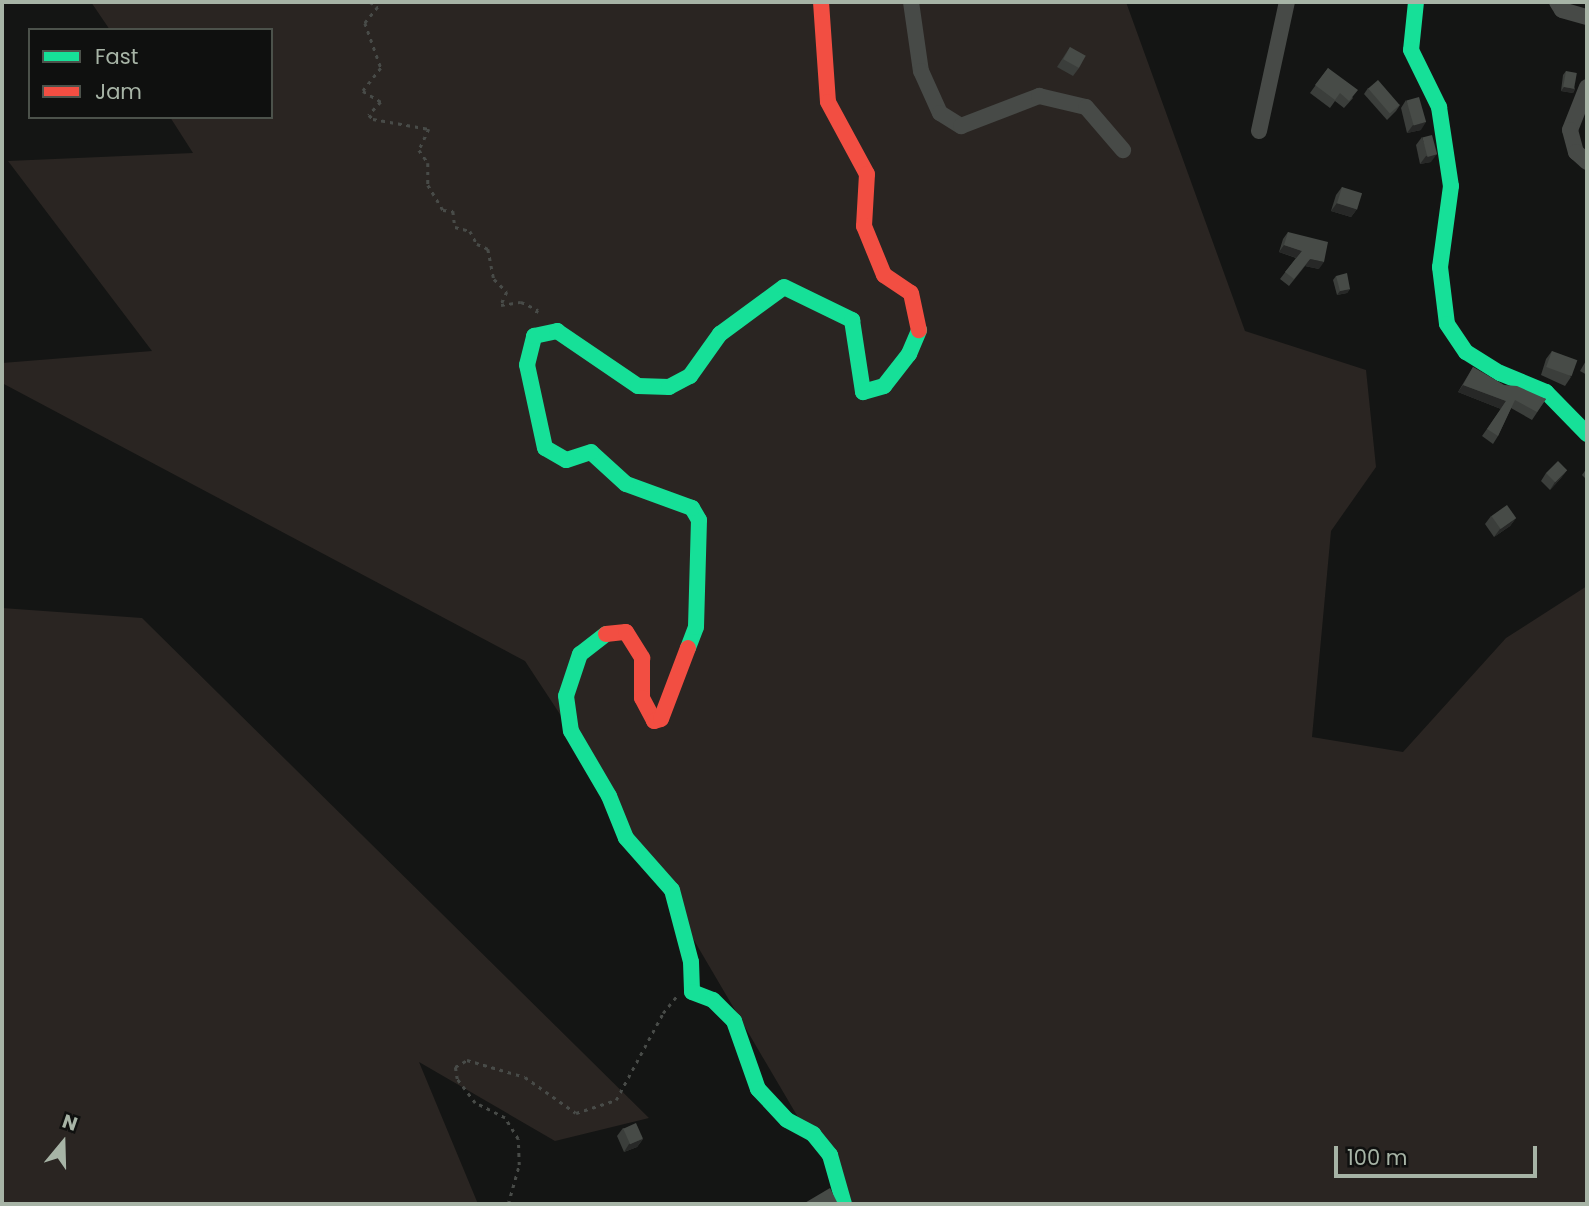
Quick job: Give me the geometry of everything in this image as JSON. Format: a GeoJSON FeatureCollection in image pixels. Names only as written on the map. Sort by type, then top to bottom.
{"type":"FeatureCollection","features":[{"type":"Feature","properties":{"kind":"street"},"geometry":{"type":"LineString","coordinates":[[821,2],[828,102],[867,174],[864,226],[884,275],[911,293],[920,327],[909,354],[884,386],[863,392],[852,320],[784,287],[720,334],[690,376],[669,387],[638,386],[557,331],[534,336],[527,365],[545,448],[566,460],[591,452],[626,484],[692,508],[699,520],[696,627],[661,719],[654,721],[642,698],[642,658],[626,632],[607,634],[580,654],[566,695],[571,731],[609,796],[626,838],[672,890],[691,962],[692,992],[713,1000],[734,1021],[758,1089],[787,1120],[813,1134],[830,1155],[844,1204]]}},
{"type":"Feature","properties":{"kind":"street"},"geometry":{"type":"LineString","coordinates":[[911,2],[921,71],[940,113],[961,125],[1039,96],[1086,107],[1123,150]]}},
{"type":"Feature","properties":{"kind":"street"},"geometry":{"type":"LineString","coordinates":[[1259,131],[1287,2]]}},
{"type":"Feature","properties":{"kind":"street"},"geometry":{"type":"LineString","coordinates":[[1416,2],[1411,50],[1438,107],[1451,186],[1440,267],[1447,324],[1466,352],[1500,373],[1546,392],[1587,434]]}},
{"type":"Feature","properties":{"kind":"street"},"geometry":{"type":"LineString","coordinates":[[1558,2],[1562,10],[1587,17]]}},
{"type":"Feature","properties":{"kind":"street"},"geometry":{"type":"LineString","coordinates":[[1587,87],[1570,130],[1576,152],[1587,162]]}},
{"type":"Feature","properties":{"kind":"path"},"geometry":{"type":"LineString","coordinates":[[370,2],[378,7],[365,23],[381,68],[363,91],[381,102],[369,115],[373,119],[429,129],[419,150],[428,163],[428,185],[443,211],[453,211],[455,227],[470,231],[477,244],[488,249],[494,279],[507,292],[501,305],[521,302],[538,310],[531,322]]}},
{"type":"Feature","properties":{"kind":"path"},"geometry":{"type":"LineString","coordinates":[[508,1204],[519,1165],[517,1139],[505,1118],[475,1103],[457,1079],[455,1067],[467,1060],[525,1077],[576,1113],[616,1100],[663,1013],[676,997],[692,992]]}},
{"type":"Feature","properties":{"kind":"shaded area"},"geometry":{"type":"Polygon","coordinates":[[[91,2],[1126,2],[1245,331],[1366,370],[1376,467],[1331,531],[1312,737],[1403,752],[1506,638],[1587,586],[1587,1204],[849,1204],[571,731],[525,661],[2,383],[2,363],[152,351],[8,161],[193,153],[171,119],[273,119],[273,28],[109,28],[91,2]]]}},
{"type":"Feature","properties":{"kind":"shaded area"},"geometry":{"type":"Polygon","coordinates":[[[2,608],[142,618],[649,1118],[555,1141],[419,1062],[478,1204],[2,1204],[2,608]]]}},
{"type":"Feature","properties":{"kind":"building"},"geometry":{"type":"Polygon","coordinates":[[[1070,47],[1086,56],[1079,68],[1063,59],[1070,47]]]}},
{"type":"Feature","properties":{"kind":"building"},"geometry":{"type":"Polygon","coordinates":[[[1328,68],[1358,90],[1349,101],[1340,93],[1335,100],[1315,85],[1328,68]]]}},
{"type":"Feature","properties":{"kind":"building"},"geometry":{"type":"Polygon","coordinates":[[[1566,71],[1577,73],[1574,89],[1563,87],[1566,71]]]}},
{"type":"Feature","properties":{"kind":"building"},"geometry":{"type":"Polygon","coordinates":[[[1378,80],[1400,105],[1390,113],[1368,89],[1378,80]]]}},
{"type":"Feature","properties":{"kind":"building"},"geometry":{"type":"Polygon","coordinates":[[[1419,97],[1426,122],[1414,126],[1407,101],[1419,97]]]}},
{"type":"Feature","properties":{"kind":"building"},"geometry":{"type":"Polygon","coordinates":[[[1432,135],[1437,154],[1428,157],[1422,138],[1432,135]]]}},
{"type":"Feature","properties":{"kind":"building"},"geometry":{"type":"Polygon","coordinates":[[[1342,187],[1362,193],[1357,209],[1337,203],[1342,187]]]}},
{"type":"Feature","properties":{"kind":"building"},"geometry":{"type":"Polygon","coordinates":[[[1288,232],[1328,242],[1324,262],[1310,259],[1294,279],[1285,272],[1302,251],[1284,245],[1288,232]]]}},
{"type":"Feature","properties":{"kind":"building"},"geometry":{"type":"Polygon","coordinates":[[[1347,273],[1350,289],[1340,291],[1336,276],[1347,273]]]}},
{"type":"Feature","properties":{"kind":"building"},"geometry":{"type":"Polygon","coordinates":[[[1552,351],[1577,360],[1572,376],[1546,367],[1552,351]]]}},
{"type":"Feature","properties":{"kind":"building"},"geometry":{"type":"Polygon","coordinates":[[[1473,367],[1504,385],[1517,386],[1546,399],[1537,412],[1515,400],[1498,436],[1487,429],[1506,401],[1463,385],[1473,367]]]}},
{"type":"Feature","properties":{"kind":"building"},"geometry":{"type":"Polygon","coordinates":[[[1558,461],[1567,470],[1555,482],[1546,473],[1558,461]]]}},
{"type":"Feature","properties":{"kind":"building"},"geometry":{"type":"Polygon","coordinates":[[[1507,505],[1516,518],[1501,529],[1491,516],[1507,505]]]}},
{"type":"Feature","properties":{"kind":"building"},"geometry":{"type":"Polygon","coordinates":[[[636,1123],[643,1139],[630,1144],[623,1129],[636,1123]]]}},
{"type":"Feature","properties":{"kind":"building"},"geometry":{"type":"Polygon","coordinates":[[[830,1188],[838,1204],[803,1204],[830,1188]]]}},
{"type":"Feature","properties":{"kind":"traffic: fast"},"geometry":{"type":"LineString","coordinates":[[1416,2],[1411,50],[1439,107],[1451,186],[1440,267],[1447,324],[1466,352],[1500,373],[1546,392],[1587,434]]}},
{"type":"Feature","properties":{"kind":"traffic: fast"},"geometry":{"type":"LineString","coordinates":[[688,648],[696,627],[699,520],[692,508],[626,484],[591,452],[566,460],[545,448],[527,365],[534,336],[557,331],[638,386],[669,387],[690,376],[720,334],[784,287],[852,320],[863,392],[884,386],[909,354],[919,330]]}},
{"type":"Feature","properties":{"kind":"traffic: fast"},"geometry":{"type":"LineString","coordinates":[[606,634],[580,654],[566,696],[571,731],[609,796],[626,838],[672,890],[691,962],[692,992],[713,1000],[734,1021],[758,1089],[787,1120],[813,1134],[830,1155],[844,1204]]}},
{"type":"Feature","properties":{"kind":"traffic: jam"},"geometry":{"type":"LineString","coordinates":[[821,2],[828,102],[867,174],[864,226],[884,275],[911,293],[919,330]]}},
{"type":"Feature","properties":{"kind":"traffic: jam"},"geometry":{"type":"LineString","coordinates":[[606,634],[626,632],[642,658],[642,698],[654,721],[661,719],[688,648]]}}]}
